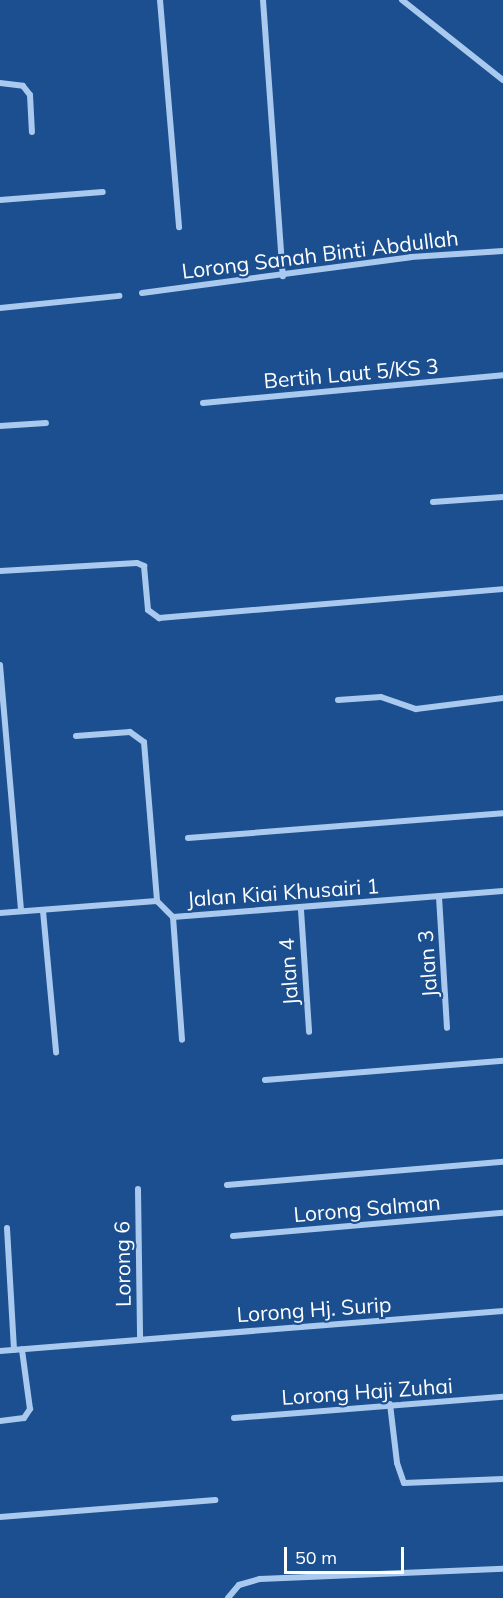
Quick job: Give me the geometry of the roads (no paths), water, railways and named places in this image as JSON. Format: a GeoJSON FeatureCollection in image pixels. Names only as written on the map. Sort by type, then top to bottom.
{"type":"FeatureCollection","features":[{"type":"Feature","properties":{"kind":"street"},"geometry":{"type":"LineString","coordinates":[[160,0],[179,227]]}},
{"type":"Feature","properties":{"kind":"street"},"geometry":{"type":"LineString","coordinates":[[263,0],[284,276]]}},
{"type":"Feature","properties":{"kind":"street"},"geometry":{"type":"LineString","coordinates":[[402,0],[503,80]]}},
{"type":"Feature","properties":{"kind":"street"},"geometry":{"type":"LineString","coordinates":[[0,83],[23,86],[30,95],[32,132]]}},
{"type":"Feature","properties":{"kind":"street"},"geometry":{"type":"LineString","coordinates":[[0,200],[103,192]]}},
{"type":"Feature","properties":{"kind":"street","name":"Lorong Sanah Binti Abdullah"},"geometry":{"type":"LineString","coordinates":[[142,293],[284,276],[411,257],[503,251]]}},
{"type":"Feature","properties":{"kind":"street"},"geometry":{"type":"LineString","coordinates":[[0,308],[119,296]]}},
{"type":"Feature","properties":{"kind":"street","name":"Bertih Laut 5/KS 3"},"geometry":{"type":"LineString","coordinates":[[202,403],[503,375]]}},
{"type":"Feature","properties":{"kind":"street"},"geometry":{"type":"LineString","coordinates":[[0,426],[46,423]]}},
{"type":"Feature","properties":{"kind":"street"},"geometry":{"type":"LineString","coordinates":[[433,502],[503,497]]}},
{"type":"Feature","properties":{"kind":"street"},"geometry":{"type":"LineString","coordinates":[[0,571],[137,563],[144,566],[148,610],[159,618],[503,590]]}},
{"type":"Feature","properties":{"kind":"street"},"geometry":{"type":"LineString","coordinates":[[0,665],[21,910]]}},
{"type":"Feature","properties":{"kind":"street"},"geometry":{"type":"LineString","coordinates":[[338,700],[381,698],[416,709],[503,698]]}},
{"type":"Feature","properties":{"kind":"street"},"geometry":{"type":"LineString","coordinates":[[76,736],[130,732],[144,742],[157,901]]}},
{"type":"Feature","properties":{"kind":"street"},"geometry":{"type":"LineString","coordinates":[[188,838],[503,813]]}},
{"type":"Feature","properties":{"kind":"street","name":"Jalan Kiai Khusairi 1"},"geometry":{"type":"LineString","coordinates":[[0,913],[157,901],[173,917],[301,910],[503,891]]}},
{"type":"Feature","properties":{"kind":"street","name":"Jalan 3"},"geometry":{"type":"LineString","coordinates":[[439,897],[447,1029]]}},
{"type":"Feature","properties":{"kind":"street"},"geometry":{"type":"LineString","coordinates":[[43,910],[56,1052]]}},
{"type":"Feature","properties":{"kind":"street","name":"Jalan 4"},"geometry":{"type":"LineString","coordinates":[[301,910],[309,1032]]}},
{"type":"Feature","properties":{"kind":"street"},"geometry":{"type":"LineString","coordinates":[[173,917],[182,1040]]}},
{"type":"Feature","properties":{"kind":"street"},"geometry":{"type":"LineString","coordinates":[[265,1080],[503,1062]]}},
{"type":"Feature","properties":{"kind":"street"},"geometry":{"type":"LineString","coordinates":[[227,1185],[503,1162]]}},
{"type":"Feature","properties":{"kind":"street","name":"Lorong 6"},"geometry":{"type":"LineString","coordinates":[[138,1189],[140,1338]]}},
{"type":"Feature","properties":{"kind":"street","name":"Lorong Salman"},"geometry":{"type":"LineString","coordinates":[[233,1236],[503,1213]]}},
{"type":"Feature","properties":{"kind":"street"},"geometry":{"type":"LineString","coordinates":[[0,1421],[24,1418],[30,1409],[18,1350],[8,1228]]}},
{"type":"Feature","properties":{"kind":"street","name":"Lorong Hj. Surip"},"geometry":{"type":"LineString","coordinates":[[0,1352],[127,1339],[503,1311]]}},
{"type":"Feature","properties":{"kind":"street","name":"Lorong Haji Zuhai"},"geometry":{"type":"LineString","coordinates":[[234,1418],[390,1404],[503,1397]]}},
{"type":"Feature","properties":{"kind":"street"},"geometry":{"type":"LineString","coordinates":[[390,1404],[397,1463],[404,1483],[503,1479]]}},
{"type":"Feature","properties":{"kind":"street"},"geometry":{"type":"LineString","coordinates":[[0,1517],[215,1500]]}},
{"type":"Feature","properties":{"kind":"street"},"geometry":{"type":"LineString","coordinates":[[228,1598],[239,1585],[260,1579],[503,1569]]}}]}
